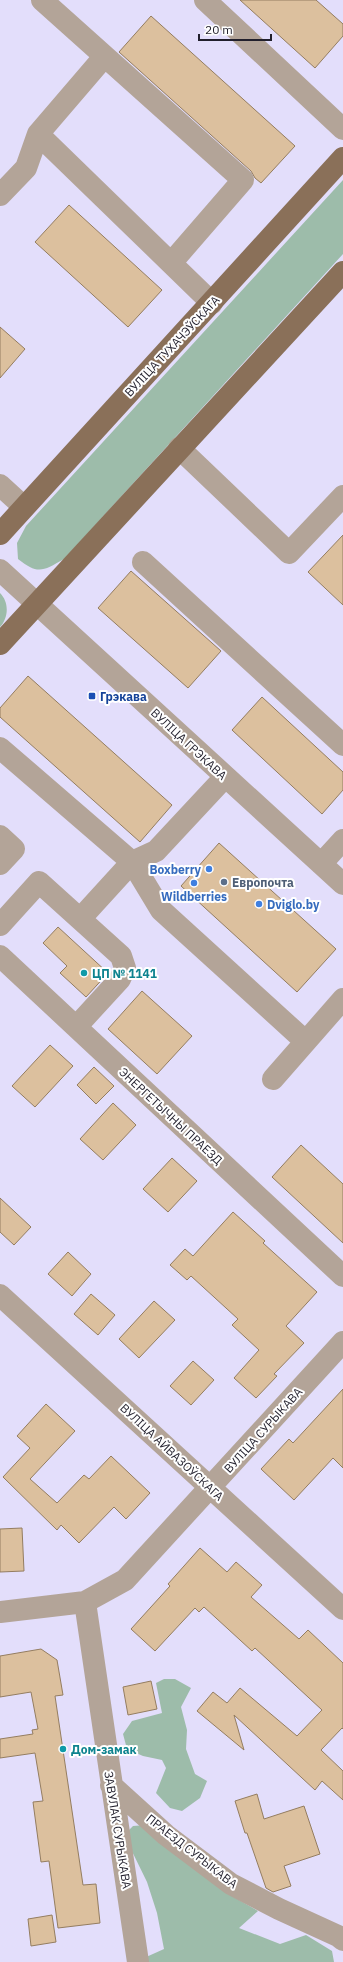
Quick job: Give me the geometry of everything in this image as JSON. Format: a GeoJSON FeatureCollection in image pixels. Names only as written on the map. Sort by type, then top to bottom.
{"type":"FeatureCollection","features":[{"type":"Feature","properties":{"kind":"main road","name":"ВУЛІЦА ТУХАЧЭЎСКАГА"},"geometry":{"type":"LineString","coordinates":[[0,534],[343,158]]}},
{"type":"Feature","properties":{"kind":"main road"},"geometry":{"type":"LineString","coordinates":[[0,644],[179,448],[343,272]]}},
{"type":"Feature","properties":{"kind":"street"},"geometry":{"type":"LineString","coordinates":[[42,0],[243,180],[172,262]]}},
{"type":"Feature","properties":{"kind":"street"},"geometry":{"type":"LineString","coordinates":[[205,0],[343,129]]}},
{"type":"Feature","properties":{"kind":"street"},"geometry":{"type":"LineString","coordinates":[[0,195],[26,168],[38,134],[104,57]]}},
{"type":"Feature","properties":{"kind":"street"},"geometry":{"type":"LineString","coordinates":[[38,134],[172,262],[212,303]]}},
{"type":"Feature","properties":{"kind":"street"},"geometry":{"type":"LineString","coordinates":[[179,448],[288,553],[343,496]]}},
{"type":"Feature","properties":{"kind":"street"},"geometry":{"type":"LineString","coordinates":[[0,484],[24,507]]}},
{"type":"Feature","properties":{"kind":"street"},"geometry":{"type":"LineString","coordinates":[[143,562],[343,745]]}},
{"type":"Feature","properties":{"kind":"street","name":"ВУЛІЦА ГРЭКАВА"},"geometry":{"type":"LineString","coordinates":[[0,570],[343,884]]}},
{"type":"Feature","properties":{"kind":"street"},"geometry":{"type":"LineString","coordinates":[[0,748],[132,862],[161,910],[306,1041]]}},
{"type":"Feature","properties":{"kind":"street"},"geometry":{"type":"LineString","coordinates":[[80,919],[132,862],[156,851],[225,777]]}},
{"type":"Feature","properties":{"kind":"street"},"geometry":{"type":"LineString","coordinates":[[0,836],[14,849],[0,864]]}},
{"type":"Feature","properties":{"kind":"street"},"geometry":{"type":"LineString","coordinates":[[321,864],[343,840]]}},
{"type":"Feature","properties":{"kind":"street"},"geometry":{"type":"LineString","coordinates":[[0,925],[39,882],[121,956],[125,968],[120,979],[76,1027]]}},
{"type":"Feature","properties":{"kind":"street","name":"ЭНЕРГЕТЫЧНЫ ПРАЕЗД"},"geometry":{"type":"LineString","coordinates":[[0,956],[343,1276]]}},
{"type":"Feature","properties":{"kind":"street"},"geometry":{"type":"LineString","coordinates":[[273,1079],[343,999]]}},
{"type":"Feature","properties":{"kind":"street","name":"ВУЛІЦА АЙВАЗОЎСКАГА"},"geometry":{"type":"LineString","coordinates":[[0,1295],[343,1609]]}},
{"type":"Feature","properties":{"kind":"street","name":"ВУЛІЦА СУРЫКАВА"},"geometry":{"type":"LineString","coordinates":[[0,1612],[85,1602],[125,1580],[211,1488],[343,1342]]}},
{"type":"Feature","properties":{"kind":"street","name":"ЗАВУЛАК СУРЫКАВА"},"geometry":{"type":"LineString","coordinates":[[85,1602],[138,1962]]}},
{"type":"Feature","properties":{"kind":"street","name":"ПРАЕЗД СУРЫКАВА"},"geometry":{"type":"LineString","coordinates":[[111,1785],[166,1835],[231,1884],[279,1909],[338,1936],[343,1940]]}},
{"type":"Feature","properties":{"kind":"green space"},"geometry":{"type":"Polygon","coordinates":[[[343,180],[343,254],[64,559],[41,570],[31,567],[18,559],[17,543],[26,526],[343,180]]]}},
{"type":"Feature","properties":{"kind":"green space"},"geometry":{"type":"Polygon","coordinates":[[[0,593],[5,601],[7,610],[5,619],[0,627],[0,593]]]}},
{"type":"Feature","properties":{"kind":"green space"},"geometry":{"type":"Polygon","coordinates":[[[164,1679],[175,1679],[191,1688],[181,1707],[187,1730],[186,1749],[195,1774],[207,1781],[200,1798],[182,1811],[170,1808],[156,1793],[166,1768],[162,1760],[143,1756],[127,1749],[123,1734],[132,1721],[162,1713],[156,1683],[164,1679]]]}},
{"type":"Feature","properties":{"kind":"green space"},"geometry":{"type":"Polygon","coordinates":[[[146,1825],[232,1896],[258,1911],[239,1928],[280,1944],[306,1935],[332,1951],[334,1962],[145,1962],[144,1958],[164,1949],[157,1913],[147,1882],[124,1835],[133,1826],[146,1825]]]}},
{"type":"Feature","properties":{"kind":"building"},"geometry":{"type":"Polygon","coordinates":[[[240,0],[316,0],[343,24],[343,36],[315,68],[240,0]]]}},
{"type":"Feature","properties":{"kind":"building"},"geometry":{"type":"Polygon","coordinates":[[[151,16],[295,146],[261,183],[255,178],[251,171],[119,52],[151,16]]]}},
{"type":"Feature","properties":{"kind":"building"},"geometry":{"type":"Polygon","coordinates":[[[69,205],[162,290],[128,327],[35,242],[69,205]]]}},
{"type":"Feature","properties":{"kind":"building"},"geometry":{"type":"Polygon","coordinates":[[[0,327],[25,349],[0,378],[0,327]]]}},
{"type":"Feature","properties":{"kind":"building"},"geometry":{"type":"Polygon","coordinates":[[[343,535],[343,605],[308,572],[343,535]]]}},
{"type":"Feature","properties":{"kind":"building"},"geometry":{"type":"Polygon","coordinates":[[[131,571],[221,651],[188,688],[98,608],[131,571]]]}},
{"type":"Feature","properties":{"kind":"building"},"geometry":{"type":"Polygon","coordinates":[[[28,676],[172,805],[140,842],[0,717],[0,708],[28,676]]]}},
{"type":"Feature","properties":{"kind":"building"},"geometry":{"type":"Polygon","coordinates":[[[262,697],[343,772],[343,790],[322,814],[232,730],[262,697]]]}},
{"type":"Feature","properties":{"kind":"building"},"geometry":{"type":"Polygon","coordinates":[[[219,843],[336,949],[297,992],[181,886],[219,843]]]}},
{"type":"Feature","properties":{"kind":"building","name":"ЦП № 1141"},"geometry":{"type":"Polygon","coordinates":[[[58,927],[108,973],[86,997],[60,973],[67,966],[43,943],[58,927]]]}},
{"type":"Feature","properties":{"kind":"building"},"geometry":{"type":"Polygon","coordinates":[[[142,991],[192,1036],[157,1074],[108,1029],[142,991]]]}},
{"type":"Feature","properties":{"kind":"building"},"geometry":{"type":"Polygon","coordinates":[[[50,1045],[73,1066],[35,1107],[12,1086],[50,1045]]]}},
{"type":"Feature","properties":{"kind":"building"},"geometry":{"type":"Polygon","coordinates":[[[94,1067],[114,1086],[96,1104],[77,1085],[94,1067]]]}},
{"type":"Feature","properties":{"kind":"building"},"geometry":{"type":"Polygon","coordinates":[[[113,1103],[136,1125],[103,1160],[80,1139],[113,1103]]]}},
{"type":"Feature","properties":{"kind":"building"},"geometry":{"type":"Polygon","coordinates":[[[301,1145],[343,1184],[343,1243],[272,1177],[301,1145]]]}},
{"type":"Feature","properties":{"kind":"building"},"geometry":{"type":"Polygon","coordinates":[[[172,1158],[197,1181],[168,1212],[143,1189],[172,1158]]]}},
{"type":"Feature","properties":{"kind":"building"},"geometry":{"type":"Polygon","coordinates":[[[0,1198],[31,1227],[14,1245],[0,1232],[0,1198]]]}},
{"type":"Feature","properties":{"kind":"building"},"geometry":{"type":"Polygon","coordinates":[[[233,1212],[265,1241],[263,1243],[317,1292],[286,1326],[304,1343],[274,1374],[277,1376],[256,1398],[234,1378],[259,1350],[232,1325],[238,1319],[191,1276],[187,1280],[170,1265],[185,1249],[193,1256],[233,1212]]]}},
{"type":"Feature","properties":{"kind":"building"},"geometry":{"type":"Polygon","coordinates":[[[68,1252],[91,1274],[72,1296],[48,1274],[68,1252]]]}},
{"type":"Feature","properties":{"kind":"building"},"geometry":{"type":"Polygon","coordinates":[[[91,1294],[115,1315],[98,1335],[74,1314],[91,1294]]]}},
{"type":"Feature","properties":{"kind":"building"},"geometry":{"type":"Polygon","coordinates":[[[154,1301],[175,1320],[139,1358],[119,1339],[154,1301]]]}},
{"type":"Feature","properties":{"kind":"building"},"geometry":{"type":"Polygon","coordinates":[[[193,1361],[214,1380],[191,1405],[170,1386],[193,1361]]]}},
{"type":"Feature","properties":{"kind":"building"},"geometry":{"type":"Polygon","coordinates":[[[343,1389],[343,1468],[333,1458],[294,1500],[261,1469],[289,1439],[293,1443],[343,1389]]]}},
{"type":"Feature","properties":{"kind":"building"},"geometry":{"type":"Polygon","coordinates":[[[46,1404],[75,1431],[30,1479],[57,1503],[84,1475],[89,1479],[111,1456],[150,1493],[126,1519],[114,1507],[79,1543],[61,1525],[57,1530],[3,1477],[30,1448],[17,1436],[46,1404]]]}},
{"type":"Feature","properties":{"kind":"building"},"geometry":{"type":"Polygon","coordinates":[[[22,1528],[24,1571],[0,1572],[0,1529],[22,1528]]]}},
{"type":"Feature","properties":{"kind":"building"},"geometry":{"type":"Polygon","coordinates":[[[200,1548],[227,1572],[236,1562],[262,1585],[251,1597],[299,1639],[308,1630],[343,1663],[343,1729],[342,1728],[321,1750],[343,1771],[343,1800],[322,1781],[315,1790],[234,1715],[244,1750],[197,1711],[213,1692],[227,1703],[240,1688],[297,1736],[322,1710],[255,1648],[252,1651],[204,1607],[199,1612],[195,1608],[155,1651],[131,1629],[170,1586],[168,1584],[200,1548]]]}},
{"type":"Feature","properties":{"kind":"building"},"geometry":{"type":"Polygon","coordinates":[[[41,1649],[57,1660],[63,1695],[55,1696],[83,1885],[96,1884],[100,1923],[58,1928],[49,1861],[41,1862],[33,1802],[43,1801],[35,1753],[0,1758],[0,1739],[33,1734],[32,1730],[38,1729],[31,1692],[0,1697],[0,1656],[41,1649]]]}},
{"type":"Feature","properties":{"kind":"building"},"geometry":{"type":"Polygon","coordinates":[[[151,1681],[157,1709],[128,1715],[123,1687],[151,1681]]]}},
{"type":"Feature","properties":{"kind":"building"},"geometry":{"type":"Polygon","coordinates":[[[257,1794],[264,1819],[304,1806],[320,1854],[284,1866],[291,1886],[273,1892],[266,1888],[247,1833],[245,1833],[235,1801],[257,1794]]]}},
{"type":"Feature","properties":{"kind":"building"},"geometry":{"type":"Polygon","coordinates":[[[52,1915],[56,1942],[31,1946],[28,1919],[52,1915]]]}},
{"type":"Feature","properties":{"kind":"place","name":"Грэкава"},"geometry":{"type":"Point","coordinates":[92,696]}},
{"type":"Feature","properties":{"kind":"place","name":"Boxberry"},"geometry":{"type":"Point","coordinates":[209,869]}},
{"type":"Feature","properties":{"kind":"place","name":"Европочта"},"geometry":{"type":"Point","coordinates":[224,882]}},
{"type":"Feature","properties":{"kind":"place","name":"Wildberries"},"geometry":{"type":"Point","coordinates":[194,883]}},
{"type":"Feature","properties":{"kind":"place","name":"Dviglo.by"},"geometry":{"type":"Point","coordinates":[259,904]}},
{"type":"Feature","properties":{"kind":"place","name":"ЦП № 1141"},"geometry":{"type":"Point","coordinates":[84,973]}},
{"type":"Feature","properties":{"kind":"place","name":"Дом-замак"},"geometry":{"type":"Point","coordinates":[63,1749]}}]}
